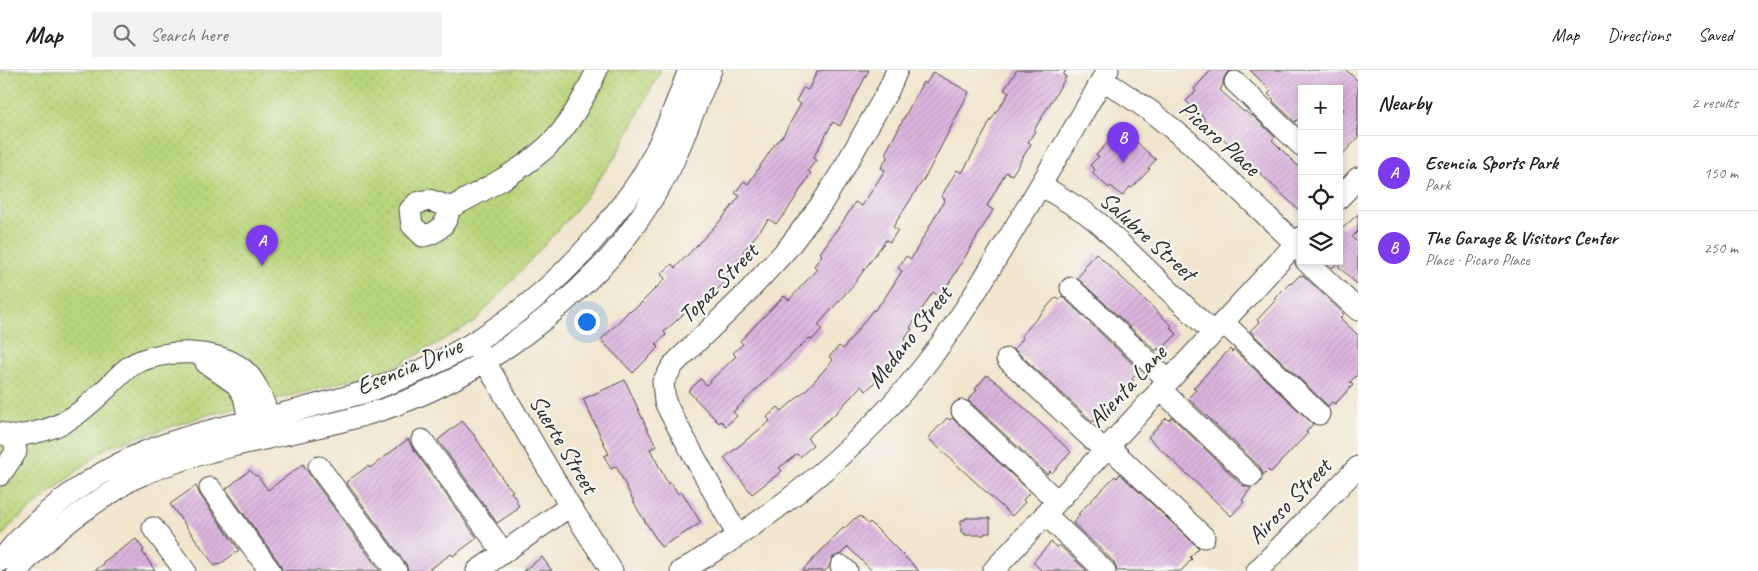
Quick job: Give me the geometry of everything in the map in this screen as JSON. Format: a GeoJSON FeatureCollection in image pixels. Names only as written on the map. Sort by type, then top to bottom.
{"type":"FeatureCollection","features":[{"type":"Feature","properties":{"kind":"street"},"geometry":{"type":"LineString","coordinates":[[448,209],[515,172],[555,139],[582,101],[597,70]]}},
{"type":"Feature","properties":{"kind":"street","name":"Esencia Drive"},"geometry":{"type":"LineString","coordinates":[[17,571],[53,534],[80,513],[135,478],[199,455],[367,415],[432,390],[480,352],[594,241],[645,172],[666,129],[689,70]]}},
{"type":"Feature","properties":{"kind":"street","name":"Esencia Drive"},"geometry":{"type":"LineString","coordinates":[[0,562],[24,534],[62,500],[126,461],[165,444],[362,393],[386,385],[480,352],[546,320],[600,268],[635,224],[669,172],[711,70]]}},
{"type":"Feature","properties":{"kind":"street","name":"Topaz Street"},"geometry":{"type":"LineString","coordinates":[[738,536],[665,402],[663,382],[674,364],[741,298],[788,248],[822,203],[868,128],[897,70]]}},
{"type":"Feature","properties":{"kind":"street","name":"Medano Street"},"geometry":{"type":"LineString","coordinates":[[681,571],[738,536],[791,498],[869,429],[924,366],[971,300],[1105,75]]}},
{"type":"Feature","properties":{"kind":"street","name":"Picaro Place"},"geometry":{"type":"LineString","coordinates":[[1105,75],[1189,142],[1298,247]]}},
{"type":"Feature","properties":{"kind":"street"},"geometry":{"type":"LineString","coordinates":[[1234,82],[1298,142]]}},
{"type":"Feature","properties":{"kind":"street","name":"Salubre Street"},"geometry":{"type":"LineString","coordinates":[[1041,185],[1086,213],[1101,225],[1319,414]]}},
{"type":"Feature","properties":{"kind":"street","name":"Alienta Lane"},"geometry":{"type":"LineString","coordinates":[[993,571],[1218,327],[1298,251]]}},
{"type":"Feature","properties":{"kind":"street","name":"Picaro Place"},"geometry":{"type":"LineString","coordinates":[[1315,265],[1358,310]]}},
{"type":"Feature","properties":{"kind":"street"},"geometry":{"type":"LineString","coordinates":[[1071,288],[1251,476]]}},
{"type":"Feature","properties":{"kind":"street","name":"Suerte Street"},"geometry":{"type":"LineString","coordinates":[[480,352],[570,506],[612,571]]}},
{"type":"Feature","properties":{"kind":"street"},"geometry":{"type":"LineString","coordinates":[[0,474],[16,452],[7,435],[46,431],[77,416],[130,366],[162,354],[194,354],[219,357],[233,362],[246,372],[254,382],[259,419]]}},
{"type":"Feature","properties":{"kind":"street"},"geometry":{"type":"LineString","coordinates":[[1007,359],[1204,537]]}},
{"type":"Feature","properties":{"kind":"street"},"geometry":{"type":"LineString","coordinates":[[962,411],[1051,508],[1105,571]]}},
{"type":"Feature","properties":{"kind":"street"},"geometry":{"type":"LineString","coordinates":[[422,440],[500,561]]}},
{"type":"Feature","properties":{"kind":"street"},"geometry":{"type":"LineString","coordinates":[[318,467],[396,571]]}},
{"type":"Feature","properties":{"kind":"street","name":"Airoso Street"},"geometry":{"type":"LineString","coordinates":[[1257,571],[1358,467]]}},
{"type":"Feature","properties":{"kind":"street"},"geometry":{"type":"LineString","coordinates":[[210,488],[270,571]]}},
{"type":"Feature","properties":{"kind":"street"},"geometry":{"type":"LineString","coordinates":[[477,571],[500,561],[570,506]]}},
{"type":"Feature","properties":{"kind":"street"},"geometry":{"type":"LineString","coordinates":[[154,528],[176,568]]}},
{"type":"Feature","properties":{"kind":"green space"},"geometry":{"type":"Polygon","coordinates":[[[0,70],[661,70],[616,156],[576,210],[474,322],[399,365],[318,389],[203,416],[108,446],[13,523],[0,539],[0,70]]]}},
{"type":"Feature","properties":{"kind":"building"},"geometry":{"type":"Polygon","coordinates":[[[818,70],[869,70],[840,126],[833,122],[813,158],[816,160],[808,171],[811,173],[787,211],[776,224],[769,219],[743,252],[745,254],[736,264],[739,267],[697,311],[692,306],[664,332],[666,335],[656,344],[659,347],[633,373],[601,340],[630,310],[638,306],[665,279],[661,274],[672,264],[675,268],[721,220],[740,196],[735,193],[744,181],[748,184],[775,144],[782,137],[801,104],[796,101],[803,88],[808,90],[818,70]]]}},
{"type":"Feature","properties":{"kind":"building"},"geometry":{"type":"Polygon","coordinates":[[[1017,70],[1066,70],[1063,75],[1066,77],[1034,130],[1028,142],[1031,144],[1012,175],[1006,172],[987,206],[993,210],[953,277],[940,297],[933,292],[910,328],[912,329],[904,340],[907,342],[875,382],[866,391],[861,386],[837,412],[807,438],[813,445],[800,457],[797,454],[779,468],[782,471],[752,494],[724,458],[770,421],[767,417],[778,407],[782,411],[808,388],[833,360],[829,357],[839,346],[843,349],[873,310],[884,299],[902,271],[898,268],[906,256],[911,259],[945,199],[941,197],[957,170],[962,173],[987,126],[1009,93],[1004,90],[1017,70]]]}},
{"type":"Feature","properties":{"kind":"building"},"geometry":{"type":"Polygon","coordinates":[[[1211,70],[1232,70],[1226,74],[1220,90],[1244,112],[1252,115],[1275,137],[1272,140],[1298,166],[1298,209],[1186,101],[1196,91],[1194,89],[1211,70]]]}},
{"type":"Feature","properties":{"kind":"building"},"geometry":{"type":"Polygon","coordinates":[[[1250,70],[1346,70],[1358,81],[1358,138],[1343,154],[1343,85],[1298,85],[1298,119],[1295,122],[1273,101],[1268,94],[1271,91],[1250,70]]]}},
{"type":"Feature","properties":{"kind":"building"},"geometry":{"type":"Polygon","coordinates":[[[933,72],[969,92],[927,174],[893,227],[898,230],[890,242],[886,240],[853,285],[818,325],[822,329],[812,340],[809,338],[733,412],[737,416],[726,426],[721,421],[719,423],[688,391],[701,379],[706,385],[736,356],[733,353],[743,344],[740,341],[784,296],[789,300],[817,269],[814,266],[822,255],[820,253],[855,202],[862,206],[885,170],[881,168],[888,156],[885,154],[923,82],[926,84],[933,72]]]}},
{"type":"Feature","properties":{"kind":"building"},"geometry":{"type":"Polygon","coordinates":[[[1124,130],[1156,160],[1148,168],[1150,169],[1122,196],[1111,186],[1109,188],[1092,173],[1095,170],[1090,165],[1099,156],[1096,155],[1114,136],[1116,138],[1124,130]]]}},
{"type":"Feature","properties":{"kind":"building"},"geometry":{"type":"Polygon","coordinates":[[[1358,214],[1358,231],[1352,237],[1358,243],[1358,285],[1339,267],[1339,265],[1343,265],[1343,228],[1358,214]]]}},
{"type":"Feature","properties":{"kind":"building"},"geometry":{"type":"Polygon","coordinates":[[[1096,253],[1172,326],[1170,328],[1177,334],[1160,351],[1158,348],[1156,351],[1077,278],[1085,269],[1083,267],[1096,253]]]}},
{"type":"Feature","properties":{"kind":"building"},"geometry":{"type":"Polygon","coordinates":[[[1300,275],[1303,275],[1344,314],[1340,318],[1358,335],[1358,374],[1350,382],[1353,385],[1335,404],[1332,402],[1328,406],[1250,331],[1259,322],[1257,320],[1276,300],[1274,299],[1300,275]]]}},
{"type":"Feature","properties":{"kind":"building"},"geometry":{"type":"Polygon","coordinates":[[[1062,296],[1140,371],[1132,379],[1134,381],[1115,400],[1115,404],[1099,422],[1096,419],[1093,422],[1014,349],[1023,338],[1021,336],[1056,297],[1059,300],[1062,296]]]}},
{"type":"Feature","properties":{"kind":"building"},"geometry":{"type":"Polygon","coordinates":[[[1230,349],[1232,352],[1234,350],[1313,424],[1306,432],[1308,433],[1271,472],[1268,470],[1263,475],[1260,467],[1188,398],[1196,390],[1193,388],[1230,349]]]}},
{"type":"Feature","properties":{"kind":"building"},"geometry":{"type":"Polygon","coordinates":[[[987,375],[1071,452],[1052,473],[1050,471],[1047,474],[968,400],[987,375]]]}},
{"type":"Feature","properties":{"kind":"building"},"geometry":{"type":"Polygon","coordinates":[[[625,380],[648,431],[657,446],[650,449],[668,484],[671,482],[678,494],[682,492],[701,523],[661,547],[638,510],[616,466],[611,469],[604,456],[609,454],[583,399],[625,380]]]}},
{"type":"Feature","properties":{"kind":"building"},"geometry":{"type":"Polygon","coordinates":[[[1172,417],[1242,485],[1251,488],[1242,500],[1244,502],[1231,516],[1148,437],[1166,418],[1169,420],[1172,417]]]}},
{"type":"Feature","properties":{"kind":"building"},"geometry":{"type":"Polygon","coordinates":[[[947,418],[950,420],[952,418],[1030,492],[1023,500],[1025,502],[1012,516],[928,438],[947,418]]]}},
{"type":"Feature","properties":{"kind":"building"},"geometry":{"type":"Polygon","coordinates":[[[462,421],[474,435],[518,501],[516,502],[519,506],[517,507],[518,509],[497,523],[438,440],[462,421]]]}},
{"type":"Feature","properties":{"kind":"building"},"geometry":{"type":"Polygon","coordinates":[[[408,439],[477,538],[453,556],[451,554],[427,571],[408,571],[406,564],[346,482],[368,466],[370,468],[408,439]]]}},
{"type":"Feature","properties":{"kind":"building"},"geometry":{"type":"Polygon","coordinates":[[[303,464],[380,571],[282,571],[280,564],[226,489],[250,470],[255,476],[257,475],[268,490],[303,464]]]}},
{"type":"Feature","properties":{"kind":"building"},"geometry":{"type":"Polygon","coordinates":[[[1120,474],[1199,548],[1190,557],[1192,559],[1181,571],[1117,571],[1114,562],[1073,523],[1080,515],[1078,514],[1115,476],[1117,478],[1120,474]]]}},
{"type":"Feature","properties":{"kind":"building"},"geometry":{"type":"Polygon","coordinates":[[[196,486],[200,495],[239,550],[219,565],[215,566],[170,504],[196,486]]]}},
{"type":"Feature","properties":{"kind":"building"},"geometry":{"type":"Polygon","coordinates":[[[860,516],[868,524],[870,522],[919,571],[872,571],[848,547],[841,554],[832,558],[829,567],[825,571],[802,571],[843,528],[860,516]]]}},
{"type":"Feature","properties":{"kind":"building"},"geometry":{"type":"Polygon","coordinates":[[[965,518],[990,518],[990,533],[985,533],[984,535],[965,535],[965,533],[961,533],[961,520],[965,520],[965,518]]]}},
{"type":"Feature","properties":{"kind":"building"},"geometry":{"type":"Polygon","coordinates":[[[136,539],[155,571],[94,571],[104,564],[103,562],[136,539]]]}},
{"type":"Feature","properties":{"kind":"building"},"geometry":{"type":"Polygon","coordinates":[[[1051,542],[1057,548],[1059,545],[1087,571],[1042,571],[1033,562],[1051,542]]]}},
{"type":"Feature","properties":{"kind":"building"},"geometry":{"type":"Polygon","coordinates":[[[542,557],[552,571],[523,571],[542,557]]]}},
{"type":"Feature","properties":{"kind":"place","name":"The Garage & Visitors Center"},"geometry":{"type":"Point","coordinates":[1123,163]}},
{"type":"Feature","properties":{"kind":"place","name":"Esencia Sports Park"},"geometry":{"type":"Point","coordinates":[262,266]}}]}
